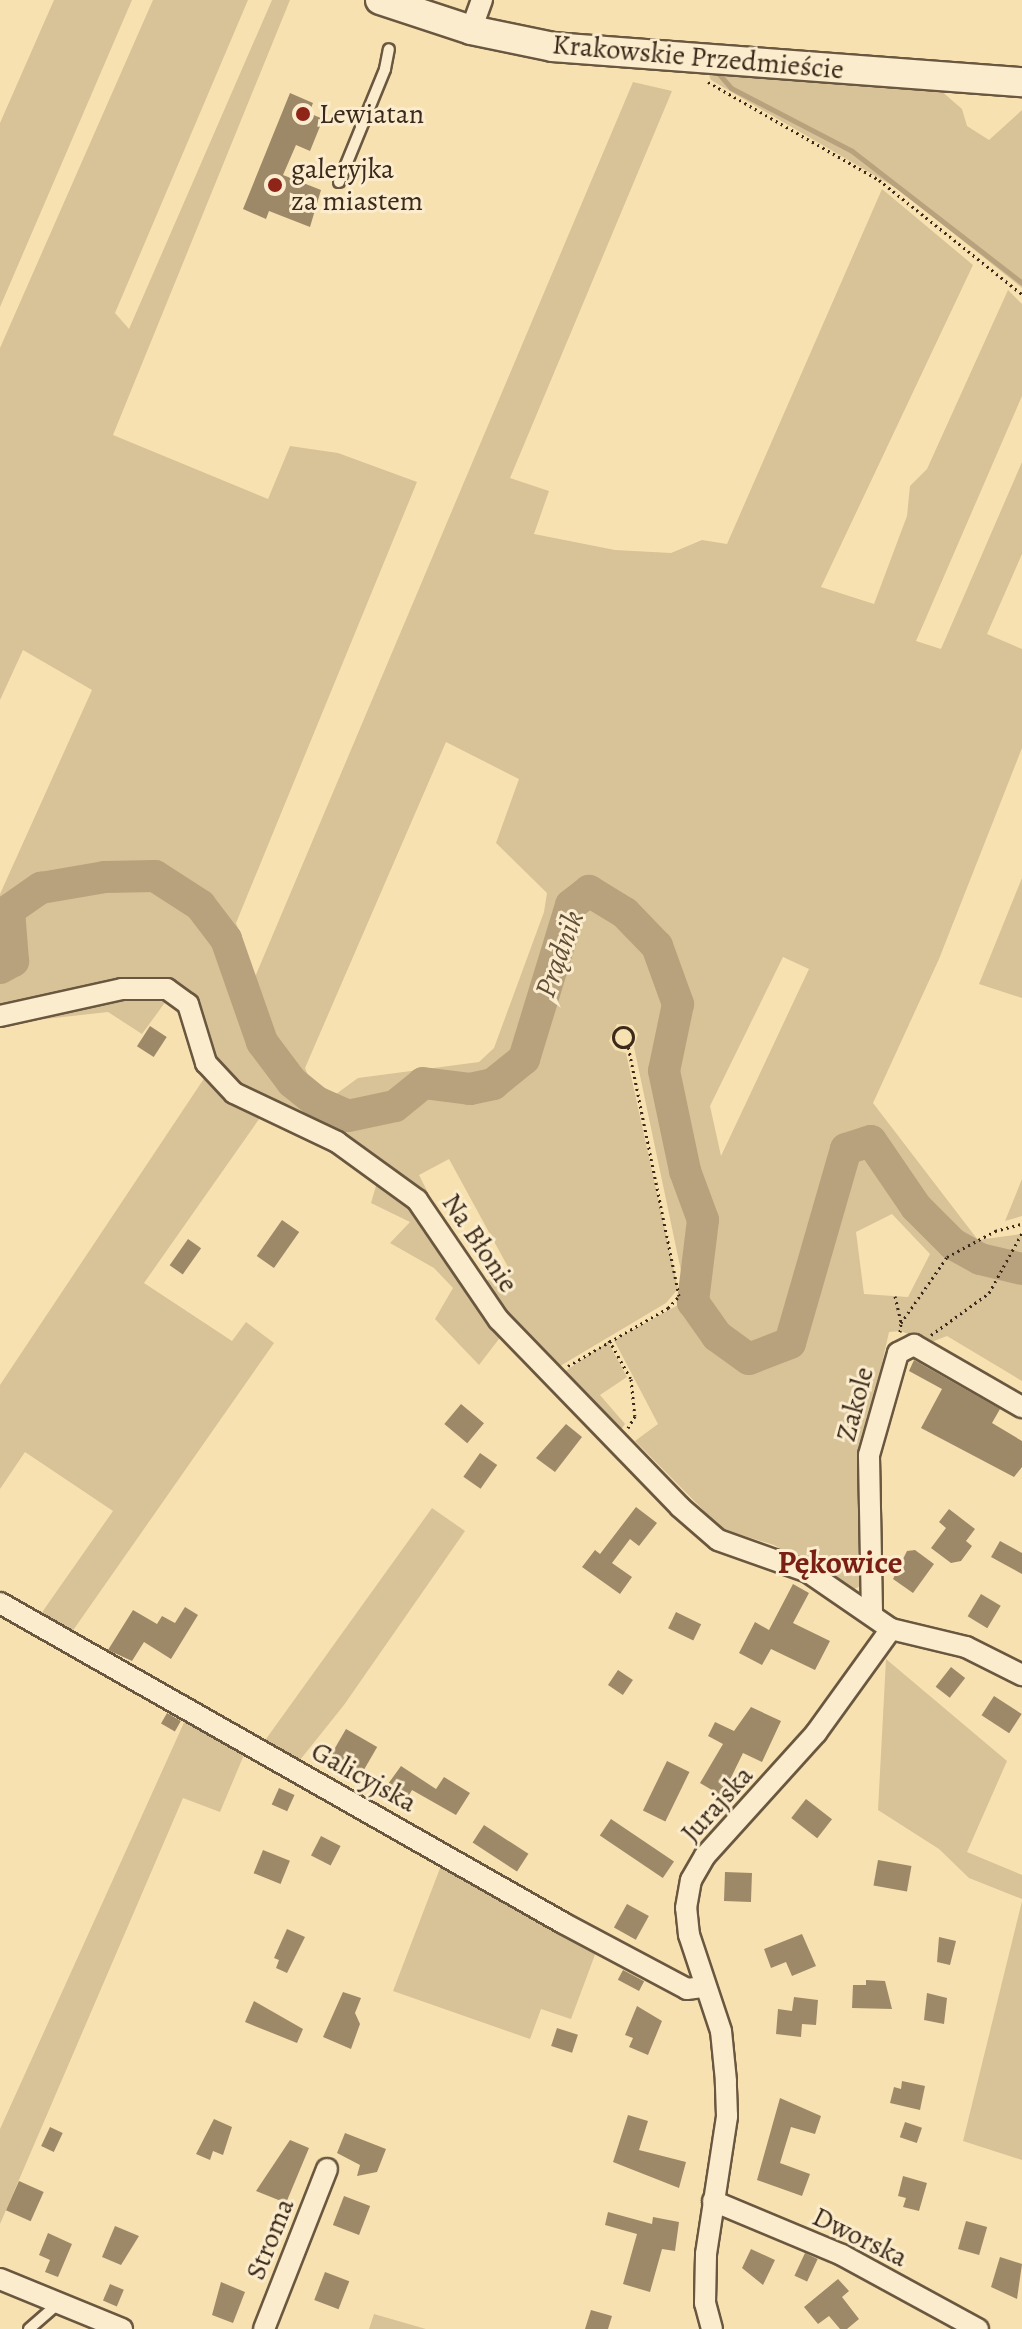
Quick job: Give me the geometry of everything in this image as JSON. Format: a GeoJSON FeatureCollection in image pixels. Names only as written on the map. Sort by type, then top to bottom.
{"type":"FeatureCollection","features":[{"type":"Feature","properties":{"kind":"main road","name":"Krakowskie Przedmieście"},"geometry":{"type":"LineString","coordinates":[[380,0],[471,30],[553,47],[1022,82]]}},
{"type":"Feature","properties":{"kind":"street"},"geometry":{"type":"LineString","coordinates":[[471,30],[482,0]]}},
{"type":"Feature","properties":{"kind":"street","name":"Na Błonie"},"geometry":{"type":"LineString","coordinates":[[0,1016],[122,989],[167,989],[188,1004],[206,1063],[234,1093],[337,1142],[417,1200],[499,1320],[619,1444],[718,1540],[808,1572],[872,1613],[891,1629]]}},
{"type":"Feature","properties":{"kind":"street"},"geometry":{"type":"LineString","coordinates":[[909,1346],[1022,1407]]}},
{"type":"Feature","properties":{"kind":"street","name":"Zakole"},"geometry":{"type":"LineString","coordinates":[[872,1613],[869,1455],[909,1346]]}},
{"type":"Feature","properties":{"kind":"street","name":"Galicyjska"},"geometry":{"type":"LineString","coordinates":[[0,1603],[563,1923],[687,1989],[704,1987]]}},
{"type":"Feature","properties":{"kind":"street"},"geometry":{"type":"LineString","coordinates":[[891,1629],[966,1647],[1022,1675]]}},
{"type":"Feature","properties":{"kind":"street","name":"Jurajska"},"geometry":{"type":"LineString","coordinates":[[712,2329],[705,2303],[713,2201],[727,2116],[726,2081],[721,2031],[689,1935],[691,1880],[705,1856],[816,1733],[891,1629]]}},
{"type":"Feature","properties":{"kind":"street","name":"Stroma"},"geometry":{"type":"LineString","coordinates":[[264,2329],[327,2169]]}},
{"type":"Feature","properties":{"kind":"street","name":"Dworska"},"geometry":{"type":"LineString","coordinates":[[713,2201],[842,2255],[978,2329]]}},
{"type":"Feature","properties":{"kind":"street"},"geometry":{"type":"LineString","coordinates":[[0,2279],[122,2329]]}},
{"type":"Feature","properties":{"kind":"lane"},"geometry":{"type":"LineString","coordinates":[[339,182],[385,69],[389,49]]}},
{"type":"Feature","properties":{"kind":"lane"},"geometry":{"type":"LineString","coordinates":[[29,2329],[59,2303]]}},
{"type":"Feature","properties":{"kind":"path"},"geometry":{"type":"LineString","coordinates":[[688,57],[707,81],[879,180],[1022,294]]}},
{"type":"Feature","properties":{"kind":"path"},"geometry":{"type":"LineString","coordinates":[[556,1376],[609,1340],[668,1308],[680,1288],[628,1046],[633,1035],[620,1027],[614,1041],[628,1046]]}},
{"type":"Feature","properties":{"kind":"path"},"geometry":{"type":"LineString","coordinates":[[901,1323],[947,1257],[985,1235],[1022,1224]]}},
{"type":"Feature","properties":{"kind":"path"},"geometry":{"type":"LineString","coordinates":[[895,1296],[909,1346],[972,1308],[999,1277],[1008,1254],[1022,1233]]}},
{"type":"Feature","properties":{"kind":"path"},"geometry":{"type":"LineString","coordinates":[[609,1340],[631,1379],[635,1416],[619,1444]]}},
{"type":"Feature","properties":{"kind":"shaded area"},"geometry":{"type":"Polygon","coordinates":[[[54,0],[132,0],[0,307],[0,123],[54,0]]]}},
{"type":"Feature","properties":{"kind":"shaded area"},"geometry":{"type":"Polygon","coordinates":[[[153,0],[248,0],[115,313],[129,329],[272,0],[290,0],[113,435],[268,499],[290,446],[338,453],[417,482],[236,923],[255,977],[633,82],[672,91],[510,478],[549,491],[534,534],[615,550],[671,553],[702,540],[727,544],[882,189],[973,265],[821,587],[874,604],[907,516],[910,486],[927,469],[1008,290],[1022,304],[1022,396],[916,641],[941,649],[1022,462],[1022,554],[987,634],[1022,649],[1022,748],[939,959],[873,1103],[978,1240],[1022,1234],[1022,1381],[947,1336],[929,1343],[901,1331],[889,1332],[861,1457],[860,1586],[851,1591],[774,1545],[722,1529],[635,1441],[658,1424],[614,1340],[678,1305],[685,1290],[634,1047],[638,1034],[632,1025],[617,1024],[609,1041],[615,1050],[626,1053],[678,1289],[666,1303],[555,1369],[482,1284],[508,1267],[449,1159],[419,1175],[443,1222],[236,1083],[216,1062],[199,1005],[176,982],[145,980],[0,1010],[0,894],[92,690],[23,650],[0,700],[0,348],[153,0]],[[446,742],[305,1068],[312,1085],[332,1097],[358,1078],[479,1062],[494,1048],[544,912],[547,893],[496,843],[519,779],[446,742]],[[783,957],[710,1106],[721,1156],[809,969],[783,957]],[[892,1214],[856,1232],[864,1294],[908,1297],[930,1254],[892,1214]]]}},
{"type":"Feature","properties":{"kind":"shaded area"},"geometry":{"type":"Polygon","coordinates":[[[714,71],[939,89],[962,109],[967,126],[989,140],[1022,110],[1022,288],[898,189],[711,80],[708,73],[714,71]]]}},
{"type":"Feature","properties":{"kind":"shaded area"},"geometry":{"type":"Polygon","coordinates":[[[1022,878],[1022,998],[979,984],[1022,878]]]}},
{"type":"Feature","properties":{"kind":"shaded area"},"geometry":{"type":"Polygon","coordinates":[[[123,993],[169,997],[142,1034],[108,1012],[0,1024],[123,993]]]}},
{"type":"Feature","properties":{"kind":"shaded area"},"geometry":{"type":"Polygon","coordinates":[[[207,1074],[264,1112],[144,1283],[232,1341],[246,1322],[274,1343],[67,1639],[38,1618],[113,1511],[25,1452],[0,1489],[0,1385],[207,1074]]]}},
{"type":"Feature","properties":{"kind":"shaded area"},"geometry":{"type":"Polygon","coordinates":[[[378,1179],[411,1207],[502,1335],[479,1365],[435,1319],[453,1288],[434,1268],[390,1243],[410,1222],[371,1203],[378,1179]]]}},
{"type":"Feature","properties":{"kind":"shaded area"},"geometry":{"type":"Polygon","coordinates":[[[1022,1179],[1022,1216],[1005,1221],[1022,1179]]]}},
{"type":"Feature","properties":{"kind":"shaded area"},"geometry":{"type":"Polygon","coordinates":[[[608,1342],[627,1377],[600,1395],[625,1424],[617,1435],[561,1374],[608,1342]]]}},
{"type":"Feature","properties":{"kind":"shaded area"},"geometry":{"type":"Polygon","coordinates":[[[432,1508],[465,1531],[344,1705],[296,1765],[261,1746],[432,1508]]]}},
{"type":"Feature","properties":{"kind":"shaded area"},"geometry":{"type":"Polygon","coordinates":[[[886,1659],[1007,1761],[967,1852],[1022,1875],[1022,1899],[969,1878],[939,1849],[878,1810],[886,1659]]]}},
{"type":"Feature","properties":{"kind":"shaded area"},"geometry":{"type":"Polygon","coordinates":[[[187,1716],[246,1750],[220,1812],[183,1798],[0,2224],[0,2129],[187,1716]]]}},
{"type":"Feature","properties":{"kind":"shaded area"},"geometry":{"type":"Polygon","coordinates":[[[442,1863],[539,1923],[599,1944],[571,2019],[541,2009],[530,2039],[393,1991],[442,1863]]]}},
{"type":"Feature","properties":{"kind":"shaded area"},"geometry":{"type":"Polygon","coordinates":[[[1022,1901],[1022,2160],[963,2141],[1022,1901]]]}},
{"type":"Feature","properties":{"kind":"shaded area"},"geometry":{"type":"Polygon","coordinates":[[[374,2314],[426,2329],[369,2329],[374,2314]]]}},
{"type":"Feature","properties":{"kind":"building"},"geometry":{"type":"Polygon","coordinates":[[[290,93],[313,103],[309,113],[323,119],[310,151],[296,145],[283,175],[321,190],[310,227],[269,211],[266,219],[243,209],[290,93]]]}},
{"type":"Feature","properties":{"kind":"building"},"geometry":{"type":"Polygon","coordinates":[[[150,1026],[167,1037],[154,1057],[137,1046],[150,1026]]]}},
{"type":"Feature","properties":{"kind":"building"},"geometry":{"type":"Polygon","coordinates":[[[282,1220],[299,1232],[274,1268],[257,1256],[282,1220]]]}},
{"type":"Feature","properties":{"kind":"building"},"geometry":{"type":"Polygon","coordinates":[[[188,1239],[201,1248],[183,1274],[170,1265],[188,1239]]]}},
{"type":"Feature","properties":{"kind":"building"},"geometry":{"type":"Polygon","coordinates":[[[914,1360],[1000,1409],[992,1423],[1022,1441],[1022,1467],[1014,1477],[921,1428],[942,1389],[909,1371],[914,1360]]]}},
{"type":"Feature","properties":{"kind":"building"},"geometry":{"type":"Polygon","coordinates":[[[461,1404],[484,1423],[467,1443],[444,1424],[461,1404]]]}},
{"type":"Feature","properties":{"kind":"building"},"geometry":{"type":"Polygon","coordinates":[[[566,1424],[582,1437],[555,1472],[536,1458],[566,1424]]]}},
{"type":"Feature","properties":{"kind":"building"},"geometry":{"type":"Polygon","coordinates":[[[480,1453],[497,1465],[481,1489],[463,1477],[480,1453]]]}},
{"type":"Feature","properties":{"kind":"building"},"geometry":{"type":"Polygon","coordinates":[[[636,1507],[657,1523],[639,1546],[630,1539],[612,1563],[632,1577],[620,1594],[582,1567],[595,1550],[600,1554],[636,1507]]]}},
{"type":"Feature","properties":{"kind":"building"},"geometry":{"type":"Polygon","coordinates":[[[949,1509],[975,1529],[966,1541],[972,1546],[961,1561],[951,1563],[931,1548],[946,1528],[939,1522],[949,1509]]]}},
{"type":"Feature","properties":{"kind":"building"},"geometry":{"type":"Polygon","coordinates":[[[1000,1541],[1022,1553],[1022,1574],[991,1557],[1000,1541]]]}},
{"type":"Feature","properties":{"kind":"building"},"geometry":{"type":"Polygon","coordinates":[[[915,1550],[934,1564],[913,1593],[893,1579],[907,1551],[915,1550]]]}},
{"type":"Feature","properties":{"kind":"building"},"geometry":{"type":"Polygon","coordinates":[[[793,1584],[809,1593],[793,1623],[830,1641],[815,1670],[771,1649],[762,1665],[739,1653],[755,1622],[769,1630],[793,1584]]]}},
{"type":"Feature","properties":{"kind":"building"},"geometry":{"type":"Polygon","coordinates":[[[981,1594],[1001,1606],[987,1628],[968,1616],[981,1594]]]}},
{"type":"Feature","properties":{"kind":"building"},"geometry":{"type":"Polygon","coordinates":[[[185,1607],[198,1615],[171,1659],[144,1642],[132,1661],[108,1650],[133,1610],[157,1624],[162,1616],[175,1623],[185,1607]]]}},
{"type":"Feature","properties":{"kind":"building"},"geometry":{"type":"Polygon","coordinates":[[[676,1612],[701,1624],[693,1640],[668,1628],[676,1612]]]}},
{"type":"Feature","properties":{"kind":"building"},"geometry":{"type":"Polygon","coordinates":[[[951,1667],[965,1678],[950,1698],[936,1687],[951,1667]]]}},
{"type":"Feature","properties":{"kind":"building"},"geometry":{"type":"Polygon","coordinates":[[[618,1670],[633,1680],[623,1695],[608,1685],[618,1670]]]}},
{"type":"Feature","properties":{"kind":"building"},"geometry":{"type":"Polygon","coordinates":[[[994,1696],[1022,1714],[1009,1733],[981,1715],[994,1696]]]}},
{"type":"Feature","properties":{"kind":"building"},"geometry":{"type":"Polygon","coordinates":[[[751,1707],[781,1721],[762,1762],[743,1753],[722,1796],[700,1783],[723,1744],[708,1736],[715,1722],[734,1731],[751,1707]]]}},
{"type":"Feature","properties":{"kind":"building"},"geometry":{"type":"Polygon","coordinates":[[[167,1713],[181,1721],[175,1731],[161,1723],[167,1713]]]}},
{"type":"Feature","properties":{"kind":"building"},"geometry":{"type":"Polygon","coordinates":[[[346,1729],[377,1747],[363,1772],[332,1754],[346,1729]]]}},
{"type":"Feature","properties":{"kind":"building"},"geometry":{"type":"Polygon","coordinates":[[[667,1761],[689,1772],[665,1821],[643,1810],[667,1761]]]}},
{"type":"Feature","properties":{"kind":"building"},"geometry":{"type":"Polygon","coordinates":[[[401,1766],[436,1789],[444,1777],[470,1793],[456,1815],[412,1790],[408,1797],[388,1784],[401,1766]]]}},
{"type":"Feature","properties":{"kind":"building"},"geometry":{"type":"Polygon","coordinates":[[[279,1788],[295,1795],[287,1811],[272,1804],[279,1788]]]}},
{"type":"Feature","properties":{"kind":"building"},"geometry":{"type":"Polygon","coordinates":[[[806,1799],[832,1819],[817,1838],[791,1818],[806,1799]]]}},
{"type":"Feature","properties":{"kind":"building"},"geometry":{"type":"Polygon","coordinates":[[[611,1819],[674,1861],[663,1878],[600,1836],[611,1819]]]}},
{"type":"Feature","properties":{"kind":"building"},"geometry":{"type":"Polygon","coordinates":[[[484,1825],[528,1854],[517,1871],[473,1843],[484,1825]]]}},
{"type":"Feature","properties":{"kind":"building"},"geometry":{"type":"Polygon","coordinates":[[[321,1836],[341,1846],[331,1866],[311,1856],[321,1836]]]}},
{"type":"Feature","properties":{"kind":"building"},"geometry":{"type":"Polygon","coordinates":[[[263,1850],[290,1861],[281,1884],[254,1873],[263,1850]]]}},
{"type":"Feature","properties":{"kind":"building"},"geometry":{"type":"Polygon","coordinates":[[[878,1860],[911,1866],[907,1892],[873,1886],[878,1860]]]}},
{"type":"Feature","properties":{"kind":"building"},"geometry":{"type":"Polygon","coordinates":[[[725,1872],[752,1873],[751,1902],[724,1901],[725,1872]]]}},
{"type":"Feature","properties":{"kind":"building"},"geometry":{"type":"Polygon","coordinates":[[[627,1904],[649,1916],[636,1940],[614,1928],[627,1904]]]}},
{"type":"Feature","properties":{"kind":"building"},"geometry":{"type":"Polygon","coordinates":[[[287,1929],[305,1937],[287,1973],[276,1968],[279,1960],[274,1958],[287,1929]]]}},
{"type":"Feature","properties":{"kind":"building"},"geometry":{"type":"Polygon","coordinates":[[[802,1934],[816,1966],[792,1976],[786,1962],[771,1968],[764,1949],[802,1934]]]}},
{"type":"Feature","properties":{"kind":"building"},"geometry":{"type":"Polygon","coordinates":[[[939,1937],[956,1941],[950,1965],[937,1962],[939,1937]]]}},
{"type":"Feature","properties":{"kind":"building"},"geometry":{"type":"Polygon","coordinates":[[[623,1970],[644,1981],[639,1991],[618,1980],[623,1970]]]}},
{"type":"Feature","properties":{"kind":"building"},"geometry":{"type":"Polygon","coordinates":[[[866,1980],[885,1981],[892,2009],[852,2008],[853,1985],[866,1985],[866,1980]]]}},
{"type":"Feature","properties":{"kind":"building"},"geometry":{"type":"Polygon","coordinates":[[[343,1992],[361,1998],[355,2013],[360,2024],[351,2049],[323,2037],[343,1992]]]}},
{"type":"Feature","properties":{"kind":"building"},"geometry":{"type":"Polygon","coordinates":[[[927,1993],[947,1998],[944,2024],[924,2020],[927,1993]]]}},
{"type":"Feature","properties":{"kind":"building"},"geometry":{"type":"Polygon","coordinates":[[[794,1997],[818,2000],[816,2025],[802,2024],[801,2037],[776,2034],[778,2009],[792,2011],[794,1997]]]}},
{"type":"Feature","properties":{"kind":"building"},"geometry":{"type":"Polygon","coordinates":[[[254,2001],[303,2029],[297,2043],[245,2022],[254,2001]]]}},
{"type":"Feature","properties":{"kind":"building"},"geometry":{"type":"Polygon","coordinates":[[[637,2006],[662,2021],[648,2055],[629,2047],[633,2038],[625,2035],[637,2006]]]}},
{"type":"Feature","properties":{"kind":"building"},"geometry":{"type":"Polygon","coordinates":[[[557,2028],[578,2035],[572,2053],[551,2046],[557,2028]]]}},
{"type":"Feature","properties":{"kind":"building"},"geometry":{"type":"Polygon","coordinates":[[[902,2081],[925,2086],[920,2110],[890,2103],[894,2087],[901,2089],[902,2081]]]}},
{"type":"Feature","properties":{"kind":"building"},"geometry":{"type":"Polygon","coordinates":[[[780,2098],[821,2116],[815,2134],[791,2127],[780,2163],[810,2174],[802,2196],[757,2180],[780,2098]]]}},
{"type":"Feature","properties":{"kind":"building"},"geometry":{"type":"Polygon","coordinates":[[[628,2115],[648,2121],[639,2150],[686,2162],[679,2188],[613,2162],[628,2115]]]}},
{"type":"Feature","properties":{"kind":"building"},"geometry":{"type":"Polygon","coordinates":[[[214,2119],[232,2127],[223,2155],[213,2151],[210,2160],[196,2154],[214,2119]]]}},
{"type":"Feature","properties":{"kind":"building"},"geometry":{"type":"Polygon","coordinates":[[[905,2122],[922,2128],[917,2143],[900,2137],[905,2122]]]}},
{"type":"Feature","properties":{"kind":"building"},"geometry":{"type":"Polygon","coordinates":[[[50,2127],[63,2133],[54,2152],[41,2146],[50,2127]]]}},
{"type":"Feature","properties":{"kind":"building"},"geometry":{"type":"Polygon","coordinates":[[[345,2133],[386,2149],[377,2172],[357,2176],[360,2165],[337,2153],[345,2133]]]}},
{"type":"Feature","properties":{"kind":"building"},"geometry":{"type":"Polygon","coordinates":[[[290,2140],[309,2148],[286,2203],[256,2191],[290,2140]]]}},
{"type":"Feature","properties":{"kind":"building"},"geometry":{"type":"Polygon","coordinates":[[[903,2176],[927,2183],[919,2211],[903,2207],[906,2198],[898,2196],[903,2176]]]}},
{"type":"Feature","properties":{"kind":"building"},"geometry":{"type":"Polygon","coordinates":[[[19,2181],[44,2192],[31,2221],[6,2210],[19,2181]]]}},
{"type":"Feature","properties":{"kind":"building"},"geometry":{"type":"Polygon","coordinates":[[[344,2196],[370,2206],[359,2235],[333,2225],[344,2196]]]}},
{"type":"Feature","properties":{"kind":"building"},"geometry":{"type":"Polygon","coordinates":[[[608,2212],[652,2224],[653,2217],[679,2222],[675,2251],[662,2249],[650,2292],[623,2284],[637,2234],[605,2225],[608,2212]]]}},
{"type":"Feature","properties":{"kind":"building"},"geometry":{"type":"Polygon","coordinates":[[[966,2221],[987,2227],[979,2255],[958,2249],[966,2221]]]}},
{"type":"Feature","properties":{"kind":"building"},"geometry":{"type":"Polygon","coordinates":[[[115,2226],[139,2236],[121,2265],[102,2257],[115,2226]]]}},
{"type":"Feature","properties":{"kind":"building"},"geometry":{"type":"Polygon","coordinates":[[[48,2233],[72,2244],[58,2277],[45,2272],[50,2260],[39,2255],[48,2233]]]}},
{"type":"Feature","properties":{"kind":"building"},"geometry":{"type":"Polygon","coordinates":[[[751,2249],[775,2260],[763,2285],[742,2268],[751,2249]]]}},
{"type":"Feature","properties":{"kind":"building"},"geometry":{"type":"Polygon","coordinates":[[[805,2253],[818,2259],[807,2282],[794,2276],[805,2253]]]}},
{"type":"Feature","properties":{"kind":"building"},"geometry":{"type":"Polygon","coordinates":[[[1000,2257],[1022,2264],[1017,2299],[991,2287],[1000,2257]]]}},
{"type":"Feature","properties":{"kind":"building"},"geometry":{"type":"Polygon","coordinates":[[[325,2272],[349,2281],[339,2309],[314,2300],[325,2272]]]}},
{"type":"Feature","properties":{"kind":"building"},"geometry":{"type":"Polygon","coordinates":[[[838,2279],[849,2291],[842,2297],[859,2319],[847,2329],[840,2329],[829,2316],[818,2324],[804,2307],[838,2279]]]}},
{"type":"Feature","properties":{"kind":"building"},"geometry":{"type":"Polygon","coordinates":[[[221,2282],[245,2292],[233,2323],[212,2315],[221,2282]]]}},
{"type":"Feature","properties":{"kind":"building"},"geometry":{"type":"Polygon","coordinates":[[[110,2284],[124,2290],[117,2306],[103,2301],[110,2284]]]}},
{"type":"Feature","properties":{"kind":"building"},"geometry":{"type":"Polygon","coordinates":[[[591,2310],[612,2316],[608,2329],[585,2329],[591,2310]]]}},
{"type":"Feature","properties":{"kind":"waterway"},"geometry":{"type":"LineString","coordinates":[[719,74],[731,88],[852,151],[1022,283]]}},
{"type":"Feature","properties":{"kind":"waterway","name":"Prądnik"},"geometry":{"type":"LineString","coordinates":[[0,968],[13,961],[9,910],[41,888],[105,877],[155,876],[200,905],[226,939],[262,1042],[292,1082],[317,1102],[348,1116],[395,1106],[423,1083],[470,1089],[493,1084],[524,1059],[571,905],[589,891],[625,913],[657,946],[678,1004],[664,1071],[685,1171],[703,1220],[693,1302],[717,1336],[749,1359],[790,1343],[846,1149],[871,1141],[916,1207],[953,1244],[980,1259],[1022,1269]]}},
{"type":"Feature","properties":{"kind":"place","name":"Lewiatan"},"geometry":{"type":"Point","coordinates":[303,114]}},
{"type":"Feature","properties":{"kind":"place","name":"galeryjka za miastem"},"geometry":{"type":"Point","coordinates":[275,185]}},
{"type":"Feature","properties":{"kind":"district","name":"Pękowice"},"geometry":{"type":"Point","coordinates":[840,1562]}}]}
